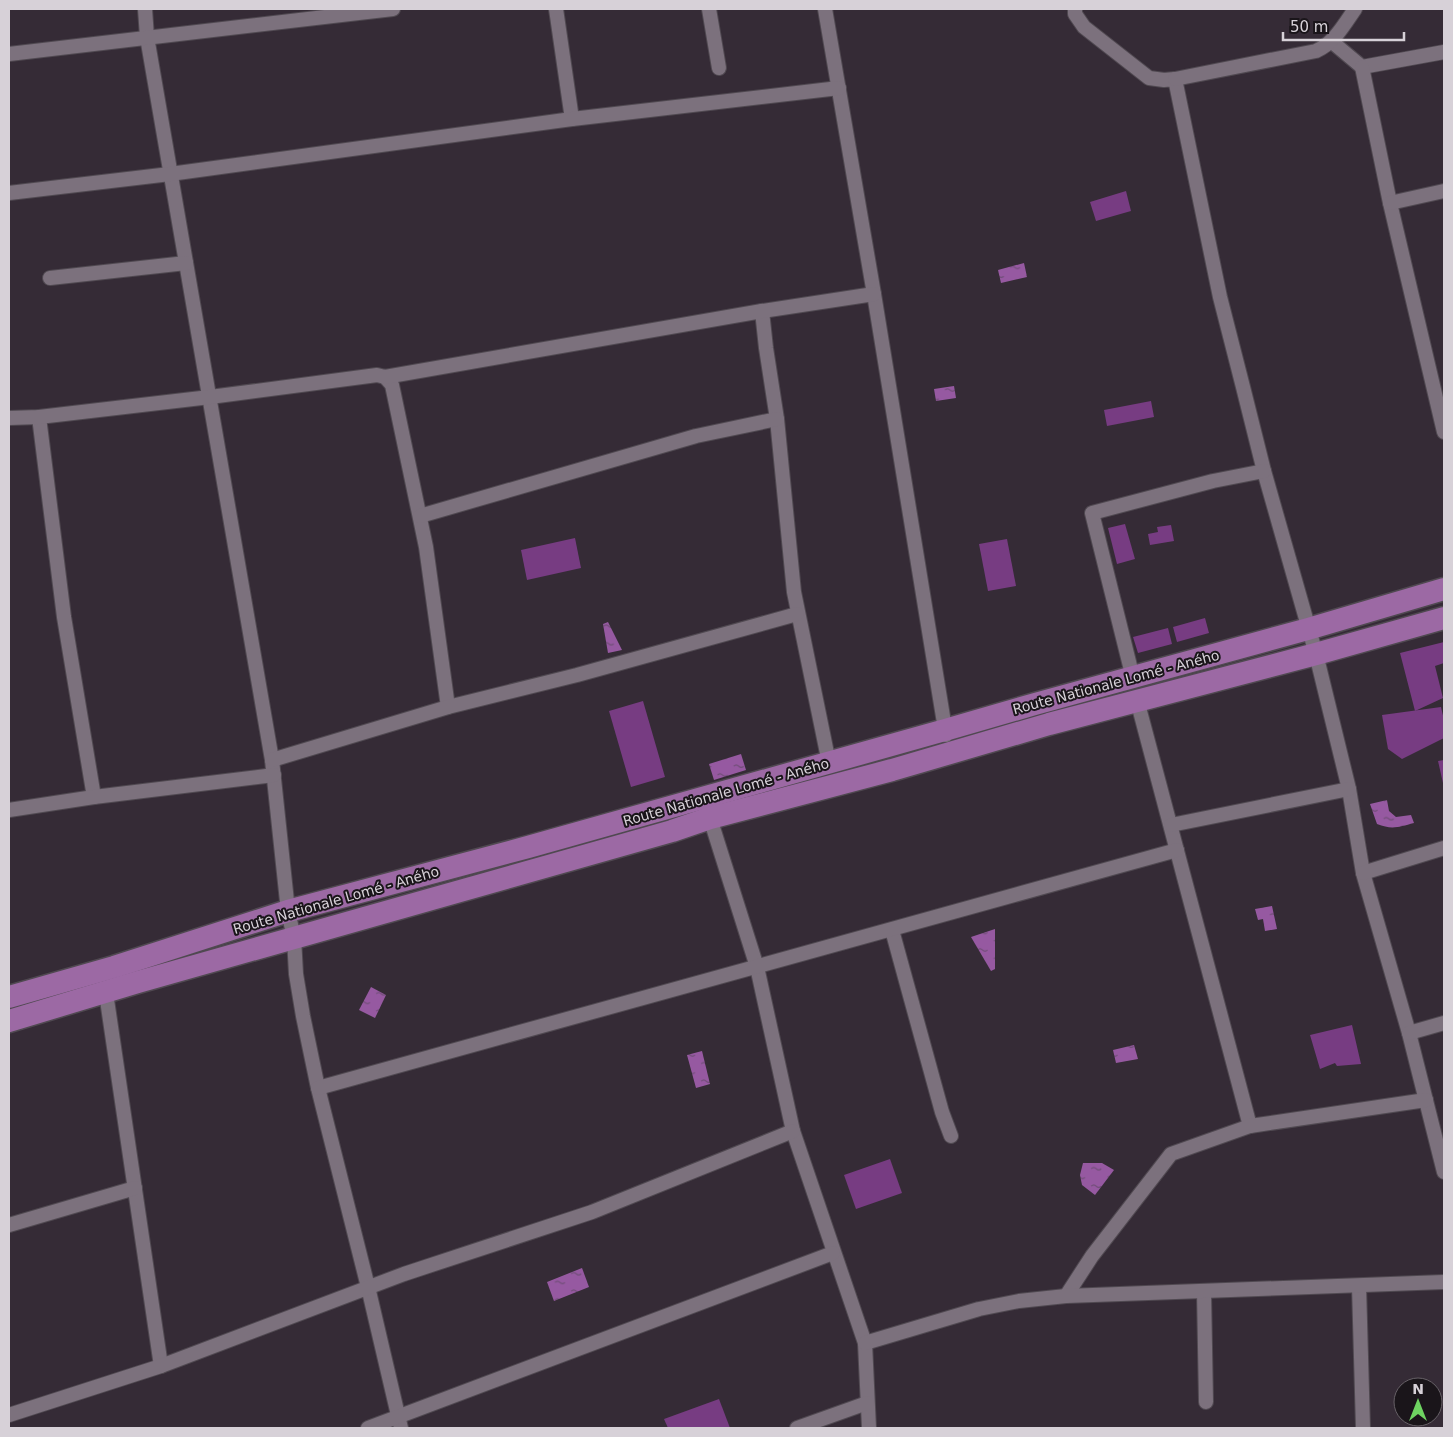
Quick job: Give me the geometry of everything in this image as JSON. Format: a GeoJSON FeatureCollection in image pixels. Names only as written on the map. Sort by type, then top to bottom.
{"type":"FeatureCollection","features":[{"type":"Feature","properties":{"kind":"highway","name":"Route Nationale Lomé - Aného"},"geometry":{"type":"LineString","coordinates":[[9,997],[114,967],[288,911],[518,850],[1308,629],[1444,589]]}},
{"type":"Feature","properties":{"kind":"highway","name":"Route Nationale Lomé - Aného"},"geometry":{"type":"LineString","coordinates":[[9,1021],[138,982],[672,831],[710,818],[1137,700],[1316,654],[1444,618]]}},
{"type":"Feature","properties":{"kind":"street"},"geometry":{"type":"LineString","coordinates":[[145,9],[147,38],[272,760],[288,911],[294,938],[296,974],[318,1088],[368,1287],[399,1422]]}},
{"type":"Feature","properties":{"kind":"street"},"geometry":{"type":"LineString","coordinates":[[9,54],[393,9]]}},
{"type":"Feature","properties":{"kind":"street"},"geometry":{"type":"LineString","coordinates":[[556,9],[572,119]]}},
{"type":"Feature","properties":{"kind":"street"},"geometry":{"type":"LineString","coordinates":[[709,9],[719,68]]}},
{"type":"Feature","properties":{"kind":"street"},"geometry":{"type":"LineString","coordinates":[[825,9],[950,753]]}},
{"type":"Feature","properties":{"kind":"street"},"geometry":{"type":"LineString","coordinates":[[1074,9],[1075,14],[1084,27],[1149,78],[1164,80],[1175,80],[1316,51],[1325,47],[1331,41],[1355,9]]}},
{"type":"Feature","properties":{"kind":"street"},"geometry":{"type":"LineString","coordinates":[[1331,41],[1362,67],[1390,204],[1444,432]]}},
{"type":"Feature","properties":{"kind":"street"},"geometry":{"type":"LineString","coordinates":[[1362,67],[1444,52]]}},
{"type":"Feature","properties":{"kind":"street"},"geometry":{"type":"LineString","coordinates":[[1175,80],[1220,297],[1264,471],[1316,654],[1349,788],[1364,873],[1410,1033],[1444,1172]]}},
{"type":"Feature","properties":{"kind":"street"},"geometry":{"type":"LineString","coordinates":[[9,194],[572,119],[839,88]]}},
{"type":"Feature","properties":{"kind":"street"},"geometry":{"type":"LineString","coordinates":[[1390,204],[1444,191]]}},
{"type":"Feature","properties":{"kind":"street"},"geometry":{"type":"LineString","coordinates":[[50,278],[186,263]]}},
{"type":"Feature","properties":{"kind":"street"},"geometry":{"type":"LineString","coordinates":[[9,418],[39,417],[377,375],[385,377],[762,311],[874,294]]}},
{"type":"Feature","properties":{"kind":"street"},"geometry":{"type":"LineString","coordinates":[[762,311],[777,419],[789,558],[797,614],[829,763]]}},
{"type":"Feature","properties":{"kind":"street"},"geometry":{"type":"LineString","coordinates":[[385,377],[392,385],[428,557],[448,707]]}},
{"type":"Feature","properties":{"kind":"street"},"geometry":{"type":"LineString","coordinates":[[39,417],[64,617],[94,797]]}},
{"type":"Feature","properties":{"kind":"street"},"geometry":{"type":"LineString","coordinates":[[420,516],[696,436],[777,419]]}},
{"type":"Feature","properties":{"kind":"street"},"geometry":{"type":"LineString","coordinates":[[1133,678],[1092,512],[1214,481],[1264,471]]}},
{"type":"Feature","properties":{"kind":"street"},"geometry":{"type":"LineString","coordinates":[[272,760],[448,707],[577,675],[797,614]]}},
{"type":"Feature","properties":{"kind":"street"},"geometry":{"type":"LineString","coordinates":[[1137,700],[1250,1126]]}},
{"type":"Feature","properties":{"kind":"street"},"geometry":{"type":"LineString","coordinates":[[9,810],[94,797],[274,775]]}},
{"type":"Feature","properties":{"kind":"street"},"geometry":{"type":"LineString","coordinates":[[1171,825],[1349,788]]}},
{"type":"Feature","properties":{"kind":"street"},"geometry":{"type":"LineString","coordinates":[[710,818],[757,967],[793,1132],[865,1343],[869,1428]]}},
{"type":"Feature","properties":{"kind":"street"},"geometry":{"type":"LineString","coordinates":[[1364,873],[1444,848]]}},
{"type":"Feature","properties":{"kind":"street"},"geometry":{"type":"LineString","coordinates":[[318,1088],[1177,850]]}},
{"type":"Feature","properties":{"kind":"street"},"geometry":{"type":"LineString","coordinates":[[892,930],[942,1112],[951,1136]]}},
{"type":"Feature","properties":{"kind":"street"},"geometry":{"type":"LineString","coordinates":[[106,993],[161,1366]]}},
{"type":"Feature","properties":{"kind":"street"},"geometry":{"type":"LineString","coordinates":[[1410,1033],[1444,1023]]}},
{"type":"Feature","properties":{"kind":"street"},"geometry":{"type":"LineString","coordinates":[[1066,1296],[1092,1256],[1172,1154],[1250,1126],[1426,1100]]}},
{"type":"Feature","properties":{"kind":"street"},"geometry":{"type":"LineString","coordinates":[[9,1415],[161,1366],[368,1287],[592,1212],[793,1132]]}},
{"type":"Feature","properties":{"kind":"street"},"geometry":{"type":"LineString","coordinates":[[9,1225],[135,1188]]}},
{"type":"Feature","properties":{"kind":"street"},"geometry":{"type":"LineString","coordinates":[[368,1428],[399,1422],[833,1253]]}},
{"type":"Feature","properties":{"kind":"street"},"geometry":{"type":"LineString","coordinates":[[865,1343],[979,1309],[1066,1296],[1444,1282]]}},
{"type":"Feature","properties":{"kind":"street"},"geometry":{"type":"LineString","coordinates":[[1359,1286],[1363,1428]]}},
{"type":"Feature","properties":{"kind":"street"},"geometry":{"type":"LineString","coordinates":[[1204,1292],[1206,1402]]}},
{"type":"Feature","properties":{"kind":"street"},"geometry":{"type":"LineString","coordinates":[[797,1428],[867,1403]]}},
{"type":"Feature","properties":{"kind":"water"},"geometry":{"type":"Polygon","coordinates":[[[1024,263],[1027,277],[1001,283],[998,270],[1024,263]]]}},
{"type":"Feature","properties":{"kind":"water"},"geometry":{"type":"Polygon","coordinates":[[[954,386],[956,398],[936,401],[934,389],[954,386]]]}},
{"type":"Feature","properties":{"kind":"water"},"geometry":{"type":"Polygon","coordinates":[[[608,622],[622,650],[608,653],[603,624],[608,622]]]}},
{"type":"Feature","properties":{"kind":"water"},"geometry":{"type":"Polygon","coordinates":[[[741,754],[746,770],[714,780],[709,764],[741,754]]]}},
{"type":"Feature","properties":{"kind":"water"},"geometry":{"type":"Polygon","coordinates":[[[1387,800],[1389,811],[1396,817],[1411,815],[1414,823],[1400,827],[1377,824],[1370,804],[1387,800]]]}},
{"type":"Feature","properties":{"kind":"water"},"geometry":{"type":"Polygon","coordinates":[[[1272,906],[1277,929],[1265,931],[1263,919],[1258,920],[1255,909],[1272,906]]]}},
{"type":"Feature","properties":{"kind":"water"},"geometry":{"type":"Polygon","coordinates":[[[995,929],[995,969],[991,971],[971,937],[995,929]]]}},
{"type":"Feature","properties":{"kind":"water"},"geometry":{"type":"Polygon","coordinates":[[[371,987],[386,995],[375,1018],[359,1010],[371,987]]]}},
{"type":"Feature","properties":{"kind":"water"},"geometry":{"type":"Polygon","coordinates":[[[1134,1045],[1138,1059],[1116,1063],[1113,1050],[1134,1045]]]}},
{"type":"Feature","properties":{"kind":"water"},"geometry":{"type":"Polygon","coordinates":[[[702,1051],[710,1084],[696,1088],[687,1055],[702,1051]]]}},
{"type":"Feature","properties":{"kind":"water"},"geometry":{"type":"Polygon","coordinates":[[[1083,1163],[1102,1163],[1114,1170],[1095,1195],[1082,1185],[1080,1175],[1083,1163]]]}},
{"type":"Feature","properties":{"kind":"water"},"geometry":{"type":"Polygon","coordinates":[[[582,1268],[589,1287],[554,1301],[547,1282],[582,1268]]]}},
{"type":"Feature","properties":{"kind":"building"},"geometry":{"type":"Polygon","coordinates":[[[1126,191],[1131,211],[1096,221],[1090,202],[1126,191]]]}},
{"type":"Feature","properties":{"kind":"building"},"geometry":{"type":"Polygon","coordinates":[[[1151,401],[1154,417],[1107,426],[1104,410],[1151,401]]]}},
{"type":"Feature","properties":{"kind":"building"},"geometry":{"type":"Polygon","coordinates":[[[1125,524],[1135,559],[1117,564],[1108,528],[1125,524]]]}},
{"type":"Feature","properties":{"kind":"building"},"geometry":{"type":"Polygon","coordinates":[[[1171,525],[1174,541],[1150,545],[1148,534],[1158,532],[1157,527],[1171,525]]]}},
{"type":"Feature","properties":{"kind":"building"},"geometry":{"type":"Polygon","coordinates":[[[575,538],[581,568],[527,580],[521,550],[575,538]]]}},
{"type":"Feature","properties":{"kind":"building"},"geometry":{"type":"Polygon","coordinates":[[[1007,539],[1016,586],[988,591],[979,544],[1007,539]]]}},
{"type":"Feature","properties":{"kind":"building"},"geometry":{"type":"Polygon","coordinates":[[[1205,618],[1209,633],[1177,642],[1173,627],[1205,618]]]}},
{"type":"Feature","properties":{"kind":"building"},"geometry":{"type":"Polygon","coordinates":[[[1168,628],[1172,644],[1138,653],[1133,637],[1168,628]]]}},
{"type":"Feature","properties":{"kind":"building"},"geometry":{"type":"Polygon","coordinates":[[[1444,642],[1444,663],[1435,666],[1443,698],[1415,711],[1400,653],[1444,642]]]}},
{"type":"Feature","properties":{"kind":"building"},"geometry":{"type":"Polygon","coordinates":[[[643,701],[665,777],[631,787],[609,711],[643,701]]]}},
{"type":"Feature","properties":{"kind":"building"},"geometry":{"type":"Polygon","coordinates":[[[1441,707],[1444,720],[1444,738],[1402,759],[1388,749],[1382,715],[1441,707]]]}},
{"type":"Feature","properties":{"kind":"building"},"geometry":{"type":"Polygon","coordinates":[[[1444,760],[1444,783],[1443,783],[1438,761],[1444,760]]]}},
{"type":"Feature","properties":{"kind":"building"},"geometry":{"type":"Polygon","coordinates":[[[1352,1025],[1361,1064],[1337,1066],[1335,1063],[1320,1069],[1310,1035],[1352,1025]]]}},
{"type":"Feature","properties":{"kind":"building"},"geometry":{"type":"Polygon","coordinates":[[[890,1159],[902,1193],[856,1209],[844,1175],[890,1159]]]}},
{"type":"Feature","properties":{"kind":"building"},"geometry":{"type":"Polygon","coordinates":[[[719,1399],[730,1428],[668,1428],[664,1419],[719,1399]]]}}]}
